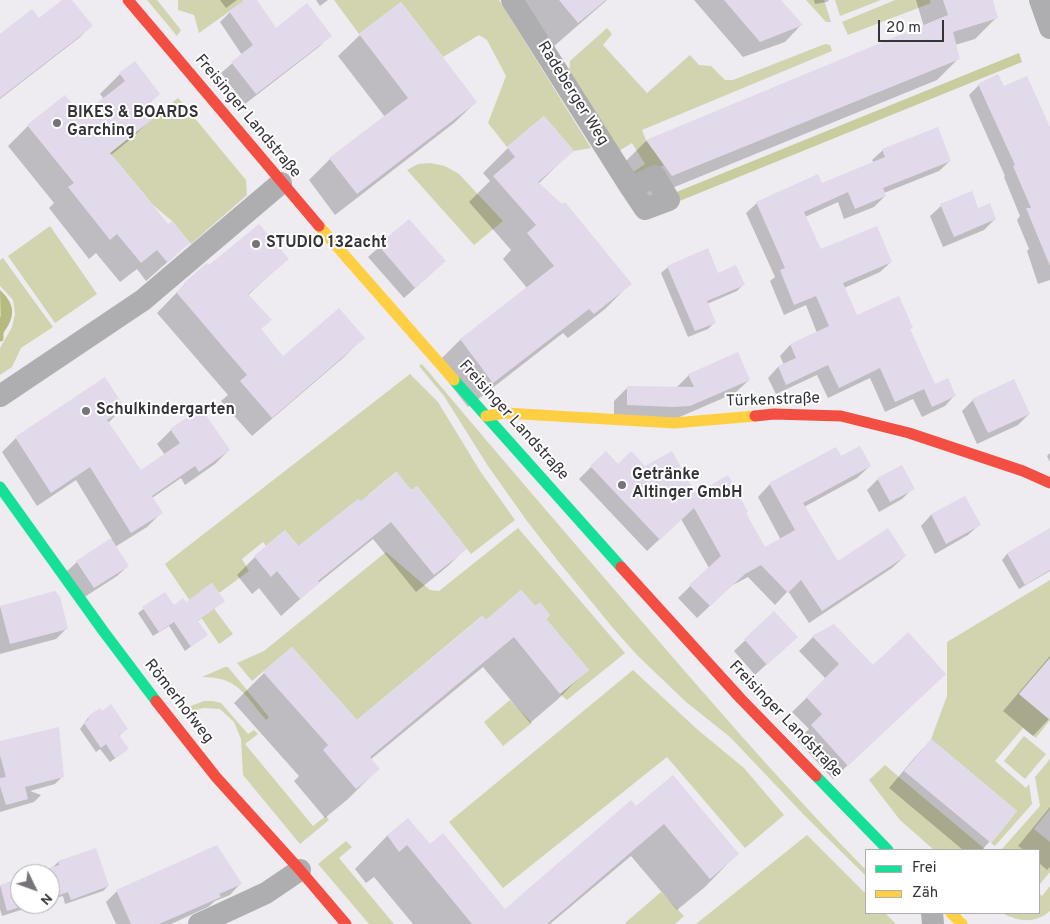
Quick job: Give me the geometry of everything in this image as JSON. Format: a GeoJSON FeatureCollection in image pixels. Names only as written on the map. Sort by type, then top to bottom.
{"type":"FeatureCollection","features":[{"type":"Feature","properties":{"kind":"street","name":"Freisinger Landstraße"},"geometry":{"type":"LineString","coordinates":[[128,0],[281,183],[486,416],[735,692],[887,849]]}},
{"type":"Feature","properties":{"kind":"street","name":"Radeberger Weg"},"geometry":{"type":"LineString","coordinates":[[512,0],[631,188]]}},
{"type":"Feature","properties":{"kind":"street"},"geometry":{"type":"LineString","coordinates":[[1040,0],[1050,28]]}},
{"type":"Feature","properties":{"kind":"street"},"geometry":{"type":"LineString","coordinates":[[0,396],[143,300],[281,183]]}},
{"type":"Feature","properties":{"kind":"street","name":"Türkenstraße"},"geometry":{"type":"LineString","coordinates":[[486,416],[505,413],[674,423],[774,414],[841,416],[909,433],[1022,471],[1050,483]]}},
{"type":"Feature","properties":{"kind":"street","name":"Römerhofweg"},"geometry":{"type":"LineString","coordinates":[[0,487],[104,632],[181,733],[216,777],[346,924]]}},
{"type":"Feature","properties":{"kind":"street"},"geometry":{"type":"LineString","coordinates":[[199,924],[266,893],[300,870]]}},
{"type":"Feature","properties":{"kind":"street"},"geometry":{"type":"LineString","coordinates":[[952,914],[962,924]]}},
{"type":"Feature","properties":{"kind":"shaded area"},"geometry":{"type":"Polygon","coordinates":[[[147,0],[157,0],[181,30],[177,36],[147,0]]]}},
{"type":"Feature","properties":{"kind":"shaded area"},"geometry":{"type":"Polygon","coordinates":[[[178,0],[244,1],[199,33],[194,15],[178,10],[178,0]]]}},
{"type":"Feature","properties":{"kind":"shaded area"},"geometry":{"type":"Polygon","coordinates":[[[334,0],[499,0],[591,148],[574,151],[544,116],[507,147],[488,123],[506,76],[487,40],[479,35],[443,57],[401,2],[359,34],[334,0]]]}},
{"type":"Feature","properties":{"kind":"shaded area"},"geometry":{"type":"Polygon","coordinates":[[[806,0],[824,0],[831,22],[826,22],[806,0]]]}},
{"type":"Feature","properties":{"kind":"shaded area"},"geometry":{"type":"Polygon","coordinates":[[[835,0],[881,0],[840,16],[835,0]]]}},
{"type":"Feature","properties":{"kind":"shaded area"},"geometry":{"type":"Polygon","coordinates":[[[895,0],[930,0],[931,3],[848,35],[842,22],[895,0]]]}},
{"type":"Feature","properties":{"kind":"shaded area"},"geometry":{"type":"Polygon","coordinates":[[[607,28],[612,34],[603,45],[647,93],[690,55],[699,65],[711,66],[725,80],[733,80],[825,44],[830,45],[832,51],[642,130],[646,140],[664,165],[640,176],[633,172],[645,164],[632,143],[619,151],[569,74],[570,61],[607,28]]]}},
{"type":"Feature","properties":{"kind":"shaded area"},"geometry":{"type":"Polygon","coordinates":[[[1019,53],[1022,62],[677,202],[674,193],[1019,53]]]}},
{"type":"Feature","properties":{"kind":"shaded area"},"geometry":{"type":"Polygon","coordinates":[[[178,98],[246,180],[247,195],[191,244],[172,221],[153,205],[110,153],[178,98]]]}},
{"type":"Feature","properties":{"kind":"shaded area"},"geometry":{"type":"Polygon","coordinates":[[[430,163],[445,166],[459,174],[503,221],[474,245],[407,170],[418,164],[430,163]]]}},
{"type":"Feature","properties":{"kind":"shaded area"},"geometry":{"type":"Polygon","coordinates":[[[50,226],[97,294],[55,323],[8,256],[50,226]]]}},
{"type":"Feature","properties":{"kind":"shaded area"},"geometry":{"type":"Polygon","coordinates":[[[3,258],[53,327],[21,348],[12,367],[0,375],[0,348],[12,327],[15,314],[13,300],[0,286],[0,260],[3,258]]]}},
{"type":"Feature","properties":{"kind":"shaded area"},"geometry":{"type":"Polygon","coordinates":[[[0,290],[9,301],[12,312],[6,330],[1,336],[0,290]]]}},
{"type":"Feature","properties":{"kind":"shaded area"},"geometry":{"type":"Polygon","coordinates":[[[422,364],[718,709],[791,791],[865,869],[865,875],[805,816],[730,737],[686,702],[637,655],[613,628],[527,521],[488,466],[444,396],[419,366],[422,364]]]}},
{"type":"Feature","properties":{"kind":"shaded area"},"geometry":{"type":"Polygon","coordinates":[[[410,374],[438,402],[480,471],[515,520],[471,554],[457,536],[447,535],[453,531],[417,486],[411,490],[396,472],[368,495],[364,505],[358,499],[300,548],[285,530],[266,546],[263,542],[242,559],[249,571],[219,593],[212,583],[201,591],[233,634],[219,644],[165,564],[410,374]]]}},
{"type":"Feature","properties":{"kind":"shaded area"},"geometry":{"type":"Polygon","coordinates":[[[518,528],[625,653],[567,700],[560,694],[589,670],[546,619],[550,615],[540,603],[535,606],[521,590],[486,620],[482,616],[357,720],[292,647],[252,681],[237,663],[264,651],[386,552],[430,590],[439,591],[518,528]]]}},
{"type":"Feature","properties":{"kind":"shaded area"},"geometry":{"type":"Polygon","coordinates":[[[1050,580],[1050,658],[1019,694],[1050,720],[1036,738],[1023,728],[995,761],[1026,788],[1029,784],[1032,804],[995,846],[991,843],[1017,811],[931,739],[947,696],[947,642],[1050,580]]]}},
{"type":"Feature","properties":{"kind":"shaded area"},"geometry":{"type":"Polygon","coordinates":[[[228,667],[269,717],[266,720],[246,695],[232,684],[224,680],[202,677],[228,667]]]}},
{"type":"Feature","properties":{"kind":"shaded area"},"geometry":{"type":"Polygon","coordinates":[[[633,670],[698,730],[744,768],[784,815],[745,848],[667,757],[503,888],[449,822],[633,670]]]}},
{"type":"Feature","properties":{"kind":"shaded area"},"geometry":{"type":"Polygon","coordinates":[[[510,700],[532,723],[503,746],[484,722],[510,700]]]}},
{"type":"Feature","properties":{"kind":"shaded area"},"geometry":{"type":"Polygon","coordinates":[[[204,701],[221,703],[248,734],[254,730],[258,734],[245,744],[313,826],[326,816],[329,820],[300,844],[243,775],[241,739],[234,722],[220,709],[203,708],[186,713],[191,706],[204,701]]]}},
{"type":"Feature","properties":{"kind":"shaded area"},"geometry":{"type":"Polygon","coordinates":[[[1024,736],[1046,754],[1025,779],[1004,761],[1024,736]]]}},
{"type":"Feature","properties":{"kind":"shaded area"},"geometry":{"type":"Polygon","coordinates":[[[1050,759],[1050,809],[1034,829],[1050,842],[1050,872],[1040,884],[1040,849],[1002,849],[1040,806],[1035,777],[1050,759]]]}},
{"type":"Feature","properties":{"kind":"shaded area"},"geometry":{"type":"Polygon","coordinates":[[[885,765],[985,849],[933,849],[900,820],[869,780],[885,765]]]}},
{"type":"Feature","properties":{"kind":"shaded area"},"geometry":{"type":"Polygon","coordinates":[[[807,835],[865,893],[865,914],[886,914],[896,924],[696,924],[807,835]]]}},
{"type":"Feature","properties":{"kind":"shaded area"},"geometry":{"type":"Polygon","coordinates":[[[346,841],[352,847],[339,858],[394,924],[369,924],[318,864],[346,841]]]}},
{"type":"Feature","properties":{"kind":"shaded area"},"geometry":{"type":"Polygon","coordinates":[[[1050,886],[1050,911],[1039,918],[1021,920],[1005,914],[1040,914],[1040,894],[1042,896],[1050,886]]]}},
{"type":"Feature","properties":{"kind":"shaded area"},"geometry":{"type":"Polygon","coordinates":[[[661,892],[684,916],[675,924],[625,923],[661,892]]]}},
{"type":"Feature","properties":{"kind":"building"},"geometry":{"type":"Polygon","coordinates":[[[62,0],[72,0],[93,26],[0,98],[0,34],[32,9],[39,18],[62,0]]]}},
{"type":"Feature","properties":{"kind":"building"},"geometry":{"type":"Polygon","coordinates":[[[245,0],[257,0],[276,28],[307,3],[332,36],[256,94],[231,62],[253,45],[229,11],[245,0]]]}},
{"type":"Feature","properties":{"kind":"building"},"geometry":{"type":"Polygon","coordinates":[[[559,0],[606,0],[578,23],[559,0]]]}},
{"type":"Feature","properties":{"kind":"building"},"geometry":{"type":"Polygon","coordinates":[[[724,0],[781,0],[803,25],[760,42],[724,0]]]}},
{"type":"Feature","properties":{"kind":"building"},"geometry":{"type":"Polygon","coordinates":[[[943,0],[993,0],[998,18],[953,32],[960,59],[672,176],[646,140],[948,15],[943,0]]]}},
{"type":"Feature","properties":{"kind":"building"},"geometry":{"type":"Polygon","coordinates":[[[401,2],[477,102],[357,194],[329,158],[408,98],[359,34],[401,2]]]}},
{"type":"Feature","properties":{"kind":"building"},"geometry":{"type":"Polygon","coordinates":[[[135,61],[160,94],[145,106],[154,118],[110,153],[168,224],[172,221],[190,243],[167,262],[157,250],[141,263],[117,234],[110,240],[68,187],[74,183],[27,125],[65,95],[82,115],[125,81],[119,73],[135,61]]]}},
{"type":"Feature","properties":{"kind":"building"},"geometry":{"type":"Polygon","coordinates":[[[998,74],[1004,86],[1027,76],[1050,127],[1050,266],[1026,208],[1031,208],[1013,166],[1015,165],[978,84],[998,74]]]}},
{"type":"Feature","properties":{"kind":"building"},"geometry":{"type":"Polygon","coordinates":[[[544,116],[574,151],[538,182],[562,204],[565,202],[632,284],[594,314],[589,309],[493,383],[460,339],[554,266],[527,233],[536,225],[493,176],[515,157],[507,147],[544,116]]]}},
{"type":"Feature","properties":{"kind":"building"},"geometry":{"type":"Polygon","coordinates":[[[938,127],[951,161],[883,188],[886,196],[855,209],[848,192],[804,212],[821,249],[877,226],[892,262],[843,283],[857,315],[899,296],[913,328],[910,329],[935,384],[948,378],[956,396],[932,407],[924,389],[895,402],[880,368],[839,388],[828,365],[786,385],[778,366],[796,358],[790,344],[829,326],[816,296],[794,305],[780,270],[785,268],[756,202],[818,174],[822,183],[885,157],[882,149],[938,127]]]}},
{"type":"Feature","properties":{"kind":"building"},"geometry":{"type":"Polygon","coordinates":[[[972,191],[978,208],[990,203],[996,219],[954,237],[940,204],[972,191]]]}},
{"type":"Feature","properties":{"kind":"building"},"geometry":{"type":"Polygon","coordinates":[[[409,219],[446,261],[415,288],[378,245],[409,219]]]}},
{"type":"Feature","properties":{"kind":"building"},"geometry":{"type":"Polygon","coordinates":[[[259,224],[289,259],[248,294],[272,320],[261,329],[283,356],[339,308],[365,338],[272,418],[240,381],[247,375],[176,292],[207,263],[209,265],[259,224]]]}},
{"type":"Feature","properties":{"kind":"building"},"geometry":{"type":"Polygon","coordinates":[[[708,248],[718,273],[736,265],[745,285],[707,301],[716,323],[695,331],[667,266],[708,248]]]}},
{"type":"Feature","properties":{"kind":"building"},"geometry":{"type":"Polygon","coordinates":[[[738,352],[750,380],[690,406],[627,405],[627,386],[694,387],[688,374],[738,352]]]}},
{"type":"Feature","properties":{"kind":"building"},"geometry":{"type":"Polygon","coordinates":[[[105,377],[125,408],[107,420],[141,470],[180,443],[170,429],[201,408],[230,450],[199,472],[195,466],[152,496],[163,513],[131,533],[90,467],[51,493],[15,437],[105,377]]]}},
{"type":"Feature","properties":{"kind":"building"},"geometry":{"type":"Polygon","coordinates":[[[1014,379],[1030,414],[988,433],[972,399],[1014,379]]]}},
{"type":"Feature","properties":{"kind":"building"},"geometry":{"type":"Polygon","coordinates":[[[860,446],[871,466],[803,503],[838,561],[888,528],[906,556],[822,611],[801,580],[788,593],[761,565],[745,574],[710,606],[689,585],[721,556],[694,508],[660,540],[590,466],[606,451],[618,464],[631,451],[645,466],[672,451],[696,494],[728,475],[765,547],[795,530],[769,483],[836,447],[841,456],[860,446]]]}},
{"type":"Feature","properties":{"kind":"building"},"geometry":{"type":"Polygon","coordinates":[[[902,465],[915,489],[890,502],[877,478],[902,465]]]}},
{"type":"Feature","properties":{"kind":"building"},"geometry":{"type":"Polygon","coordinates":[[[397,472],[411,490],[417,486],[467,549],[434,575],[391,522],[318,581],[320,583],[300,599],[277,571],[271,577],[254,556],[285,530],[298,546],[358,499],[361,501],[397,472]]]}},
{"type":"Feature","properties":{"kind":"building"},"geometry":{"type":"Polygon","coordinates":[[[965,496],[981,525],[946,544],[931,514],[965,496]]]}},
{"type":"Feature","properties":{"kind":"building"},"geometry":{"type":"Polygon","coordinates":[[[1050,528],[1050,570],[1025,585],[1007,553],[1050,528]]]}},
{"type":"Feature","properties":{"kind":"building"},"geometry":{"type":"Polygon","coordinates":[[[111,538],[129,566],[94,588],[76,561],[111,538]]]}},
{"type":"Feature","properties":{"kind":"building"},"geometry":{"type":"Polygon","coordinates":[[[212,583],[225,601],[198,621],[208,635],[191,647],[174,622],[159,632],[142,607],[165,592],[174,605],[183,598],[186,602],[212,583]]]}},
{"type":"Feature","properties":{"kind":"building"},"geometry":{"type":"Polygon","coordinates":[[[521,590],[535,606],[540,602],[550,615],[546,619],[589,670],[560,694],[514,637],[370,757],[380,769],[356,789],[323,750],[328,745],[263,672],[292,647],[357,720],[483,616],[486,620],[521,590]]]}},
{"type":"Feature","properties":{"kind":"building"},"geometry":{"type":"Polygon","coordinates":[[[55,591],[60,597],[68,629],[10,644],[0,606],[55,591]]]}},
{"type":"Feature","properties":{"kind":"building"},"geometry":{"type":"Polygon","coordinates":[[[774,611],[798,637],[767,665],[744,639],[774,611]]]}},
{"type":"Feature","properties":{"kind":"building"},"geometry":{"type":"Polygon","coordinates":[[[834,624],[873,665],[908,632],[946,674],[848,766],[811,725],[822,714],[806,697],[839,664],[812,636],[834,624]]]}},
{"type":"Feature","properties":{"kind":"building"},"geometry":{"type":"Polygon","coordinates":[[[1050,658],[1050,720],[1019,694],[1050,658]]]}},
{"type":"Feature","properties":{"kind":"building"},"geometry":{"type":"Polygon","coordinates":[[[111,704],[128,729],[119,735],[129,749],[115,758],[106,744],[101,748],[84,723],[89,719],[87,717],[100,708],[102,711],[111,704]]]}},
{"type":"Feature","properties":{"kind":"building"},"geometry":{"type":"Polygon","coordinates":[[[59,727],[64,777],[25,787],[28,799],[6,805],[0,786],[0,778],[6,777],[0,755],[0,741],[59,727]]]}},
{"type":"Feature","properties":{"kind":"building"},"geometry":{"type":"Polygon","coordinates":[[[931,739],[1017,811],[991,843],[904,771],[931,739]]]}},
{"type":"Feature","properties":{"kind":"building"},"geometry":{"type":"Polygon","coordinates":[[[673,775],[739,854],[710,879],[664,824],[547,924],[472,924],[407,845],[399,852],[387,835],[408,818],[430,844],[443,833],[505,909],[631,800],[636,806],[673,775]]]}},
{"type":"Feature","properties":{"kind":"building"},"geometry":{"type":"Polygon","coordinates":[[[217,845],[242,884],[219,894],[221,897],[159,924],[131,924],[116,890],[217,845]]]}},
{"type":"Feature","properties":{"kind":"building"},"geometry":{"type":"Polygon","coordinates":[[[96,848],[109,886],[71,900],[68,892],[60,895],[60,864],[58,861],[96,848]]]}},
{"type":"Feature","properties":{"kind":"building"},"geometry":{"type":"Polygon","coordinates":[[[10,882],[10,910],[7,911],[0,885],[10,882]]]}},
{"type":"Feature","properties":{"kind":"waterway"},"geometry":{"type":"LineString","coordinates":[[0,320],[0,338]]}},
{"type":"Feature","properties":{"kind":"traffic: fast"},"geometry":{"type":"LineString","coordinates":[[454,380],[621,567]]}},
{"type":"Feature","properties":{"kind":"traffic: fast"},"geometry":{"type":"LineString","coordinates":[[0,487],[156,701]]}},
{"type":"Feature","properties":{"kind":"traffic: fast"},"geometry":{"type":"LineString","coordinates":[[816,776],[887,849]]}},
{"type":"Feature","properties":{"kind":"traffic: slow"},"geometry":{"type":"LineString","coordinates":[[319,226],[454,380]]}},
{"type":"Feature","properties":{"kind":"traffic: slow"},"geometry":{"type":"LineString","coordinates":[[486,416],[505,413],[674,423],[755,416]]}},
{"type":"Feature","properties":{"kind":"traffic: slow"},"geometry":{"type":"LineString","coordinates":[[952,914],[962,924]]}},
{"type":"Feature","properties":{"kind":"traffic: jam"},"geometry":{"type":"LineString","coordinates":[[128,0],[319,226]]}},
{"type":"Feature","properties":{"kind":"traffic: jam"},"geometry":{"type":"LineString","coordinates":[[755,416],[774,414],[841,416],[909,433],[1023,471],[1050,483]]}},
{"type":"Feature","properties":{"kind":"traffic: jam"},"geometry":{"type":"LineString","coordinates":[[621,567],[741,699],[816,776]]}},
{"type":"Feature","properties":{"kind":"traffic: jam"},"geometry":{"type":"LineString","coordinates":[[156,701],[216,777],[346,924]]}},
{"type":"Feature","properties":{"kind":"place","name":"BIKES & BOARDS Garching"},"geometry":{"type":"Point","coordinates":[57,123]}},
{"type":"Feature","properties":{"kind":"place","name":"STUDIO 132acht"},"geometry":{"type":"Point","coordinates":[256,244]}},
{"type":"Feature","properties":{"kind":"place","name":"Schulkindergarten"},"geometry":{"type":"Point","coordinates":[86,411]}},
{"type":"Feature","properties":{"kind":"place","name":"Getränke Altinger GmbH"},"geometry":{"type":"Point","coordinates":[622,485]}}]}
